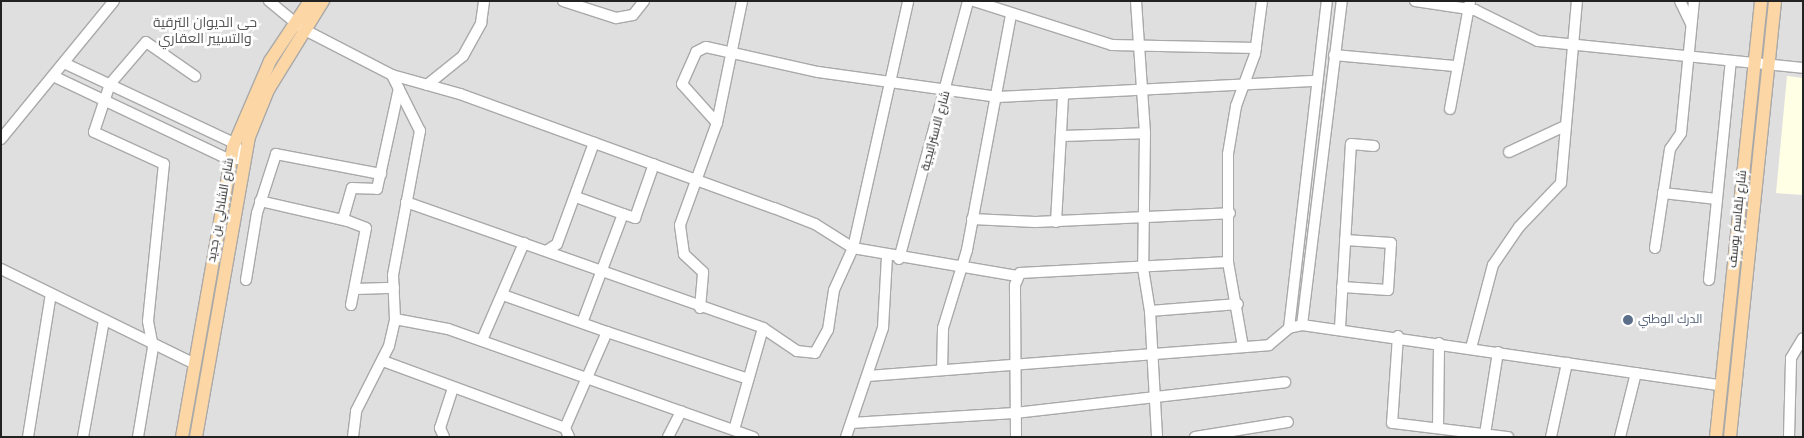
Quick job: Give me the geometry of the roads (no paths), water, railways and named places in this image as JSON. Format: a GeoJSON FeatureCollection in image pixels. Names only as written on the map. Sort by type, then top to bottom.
{"type":"FeatureCollection","features":[{"type":"Feature","properties":{"kind":"main road","name":"شارع الشاذلي بن جديد"},"geometry":{"type":"LineString","coordinates":[[196,437],[244,158],[268,90],[310,1]]}},
{"type":"Feature","properties":{"kind":"main road","name":"شارع الشاذلي بن جديد"},"geometry":{"type":"LineString","coordinates":[[182,437],[234,143],[256,89],[299,26],[322,1]]}},
{"type":"Feature","properties":{"kind":"main road","name":"شارع بلقاسم يوسف"},"geometry":{"type":"LineString","coordinates":[[1730,437],[1761,64],[1761,1]]}},
{"type":"Feature","properties":{"kind":"main road","name":"شارع بلقاسم يوسف"},"geometry":{"type":"LineString","coordinates":[[1716,437],[1720,385],[1761,64],[1774,1]]}},
{"type":"Feature","properties":{"kind":"street"},"geometry":{"type":"LineString","coordinates":[[1,139],[114,1]]}},
{"type":"Feature","properties":{"kind":"street"},"geometry":{"type":"LineString","coordinates":[[269,1],[299,26],[392,75],[654,164],[815,224],[853,248],[887,257],[961,270],[1016,276],[1228,262]]}},
{"type":"Feature","properties":{"kind":"street"},"geometry":{"type":"LineString","coordinates":[[426,85],[463,56],[481,23],[484,1]]}},
{"type":"Feature","properties":{"kind":"street"},"geometry":{"type":"LineString","coordinates":[[563,1],[616,18],[633,15],[644,1]]}},
{"type":"Feature","properties":{"kind":"street"},"geometry":{"type":"LineString","coordinates":[[700,308],[703,272],[684,254],[680,225],[694,179],[717,123],[742,1]]}},
{"type":"Feature","properties":{"kind":"street"},"geometry":{"type":"LineString","coordinates":[[406,202],[548,250],[601,272],[700,308],[763,328],[798,351],[815,353],[828,330],[834,290],[853,248],[908,1]]}},
{"type":"Feature","properties":{"kind":"street","name":"شارع الاستراتيجية"},"geometry":{"type":"LineString","coordinates":[[899,259],[948,88],[968,1]]}},
{"type":"Feature","properties":{"kind":"street"},"geometry":{"type":"LineString","coordinates":[[974,1],[1059,32],[1138,48],[1256,48]]}},
{"type":"Feature","properties":{"kind":"street"},"geometry":{"type":"LineString","coordinates":[[1136,1],[1145,133],[1143,268],[1150,311],[1156,437]]}},
{"type":"Feature","properties":{"kind":"street"},"geometry":{"type":"LineString","coordinates":[[1243,347],[1238,304],[1228,262],[1230,213],[1228,154],[1243,85],[1256,48],[1262,1]]}},
{"type":"Feature","properties":{"kind":"street"},"geometry":{"type":"LineString","coordinates":[[1289,328],[1327,1]]}},
{"type":"Feature","properties":{"kind":"street"},"geometry":{"type":"LineString","coordinates":[[1302,325],[1342,1]]}},
{"type":"Feature","properties":{"kind":"street"},"geometry":{"type":"LineString","coordinates":[[1415,1],[1470,5],[1528,38],[1571,45],[1803,68]]}},
{"type":"Feature","properties":{"kind":"street"},"geometry":{"type":"LineString","coordinates":[[1471,348],[1493,265],[1519,227],[1562,184],[1571,45],[1577,1]]}},
{"type":"Feature","properties":{"kind":"street"},"geometry":{"type":"LineString","coordinates":[[1680,1],[1692,25]]}},
{"type":"Feature","properties":{"kind":"street"},"geometry":{"type":"LineString","coordinates":[[1655,248],[1670,150],[1681,133],[1690,57],[1694,1]]}},
{"type":"Feature","properties":{"kind":"street"},"geometry":{"type":"LineString","coordinates":[[1450,109],[1455,66],[1470,5]]}},
{"type":"Feature","properties":{"kind":"street"},"geometry":{"type":"LineString","coordinates":[[942,370],[943,328],[961,270],[998,97],[1011,14]]}},
{"type":"Feature","properties":{"kind":"street"},"geometry":{"type":"LineString","coordinates":[[138,437],[153,347],[148,321],[164,164],[94,132],[110,84],[146,42],[195,76]]}},
{"type":"Feature","properties":{"kind":"street"},"geometry":{"type":"LineString","coordinates":[[717,123],[682,84],[701,48],[731,52],[818,72],[892,79],[998,97],[1063,96],[1317,81]]}},
{"type":"Feature","properties":{"kind":"street"},"geometry":{"type":"LineString","coordinates":[[1334,55],[1455,66]]}},
{"type":"Feature","properties":{"kind":"street"},"geometry":{"type":"LineString","coordinates":[[1709,280],[1731,61]]}},
{"type":"Feature","properties":{"kind":"street"},"geometry":{"type":"LineString","coordinates":[[53,76],[230,160],[244,158],[234,143],[64,63]]}},
{"type":"Feature","properties":{"kind":"street"},"geometry":{"type":"LineString","coordinates":[[353,437],[356,412],[383,361],[395,320],[394,288],[406,202],[420,131],[392,75]]}},
{"type":"Feature","properties":{"kind":"street"},"geometry":{"type":"LineString","coordinates":[[347,221],[343,219],[352,188],[377,189],[399,88]]}},
{"type":"Feature","properties":{"kind":"street"},"geometry":{"type":"LineString","coordinates":[[1056,222],[1063,96]]}},
{"type":"Feature","properties":{"kind":"street"},"geometry":{"type":"LineString","coordinates":[[1510,152],[1565,126]]}},
{"type":"Feature","properties":{"kind":"street"},"geometry":{"type":"LineString","coordinates":[[1061,136],[1145,133]]}},
{"type":"Feature","properties":{"kind":"street"},"geometry":{"type":"LineString","coordinates":[[548,250],[556,244],[576,197],[594,143]]}},
{"type":"Feature","properties":{"kind":"street"},"geometry":{"type":"LineString","coordinates":[[1340,328],[1351,144],[1374,146]]}},
{"type":"Feature","properties":{"kind":"street"},"geometry":{"type":"LineString","coordinates":[[246,280],[260,201],[276,154],[381,174]]}},
{"type":"Feature","properties":{"kind":"street"},"geometry":{"type":"LineString","coordinates":[[576,197],[634,218],[654,164]]}},
{"type":"Feature","properties":{"kind":"street"},"geometry":{"type":"LineString","coordinates":[[1664,192],[1717,199]]}},
{"type":"Feature","properties":{"kind":"street"},"geometry":{"type":"LineString","coordinates":[[260,201],[347,221],[366,228],[356,289],[351,305]]}},
{"type":"Feature","properties":{"kind":"street"},"geometry":{"type":"LineString","coordinates":[[972,219],[1056,222],[1230,213]]}},
{"type":"Feature","properties":{"kind":"street"},"geometry":{"type":"LineString","coordinates":[[582,323],[623,214]]}},
{"type":"Feature","properties":{"kind":"street"},"geometry":{"type":"LineString","coordinates":[[1342,286],[1388,290],[1391,243],[1345,240]]}},
{"type":"Feature","properties":{"kind":"street"},"geometry":{"type":"LineString","coordinates":[[482,340],[524,243]]}},
{"type":"Feature","properties":{"kind":"street"},"geometry":{"type":"LineString","coordinates":[[846,437],[883,328],[887,257]]}},
{"type":"Feature","properties":{"kind":"street"},"geometry":{"type":"LineString","coordinates":[[1,269],[104,320],[153,347],[195,364]]}},
{"type":"Feature","properties":{"kind":"street"},"geometry":{"type":"LineString","coordinates":[[1016,276],[1014,368],[1016,437]]}},
{"type":"Feature","properties":{"kind":"street"},"geometry":{"type":"LineString","coordinates":[[356,289],[394,288]]}},
{"type":"Feature","properties":{"kind":"street"},"geometry":{"type":"LineString","coordinates":[[28,437],[51,294]]}},
{"type":"Feature","properties":{"kind":"street"},"geometry":{"type":"LineString","coordinates":[[503,295],[748,379]]}},
{"type":"Feature","properties":{"kind":"street"},"geometry":{"type":"LineString","coordinates":[[1150,311],[1238,304]]}},
{"type":"Feature","properties":{"kind":"street"},"geometry":{"type":"LineString","coordinates":[[83,437],[104,320]]}},
{"type":"Feature","properties":{"kind":"street"},"geometry":{"type":"LineString","coordinates":[[395,320],[448,329],[482,340],[753,437]]}},
{"type":"Feature","properties":{"kind":"street"},"geometry":{"type":"LineString","coordinates":[[868,376],[942,370],[1014,368],[1153,353],[1269,345],[1289,328],[1302,325],[1398,336],[1720,385]]}},
{"type":"Feature","properties":{"kind":"street"},"geometry":{"type":"LineString","coordinates":[[734,430],[763,328]]}},
{"type":"Feature","properties":{"kind":"street"},"geometry":{"type":"LineString","coordinates":[[383,361],[567,432],[590,379],[607,332]]}},
{"type":"Feature","properties":{"kind":"street"},"geometry":{"type":"LineString","coordinates":[[1398,336],[1392,423],[1508,437]]}},
{"type":"Feature","properties":{"kind":"street"},"geometry":{"type":"LineString","coordinates":[[1790,437],[1791,358],[1803,338]]}},
{"type":"Feature","properties":{"kind":"street"},"geometry":{"type":"LineString","coordinates":[[1438,428],[1439,343]]}},
{"type":"Feature","properties":{"kind":"street"},"geometry":{"type":"LineString","coordinates":[[1485,434],[1498,352]]}},
{"type":"Feature","properties":{"kind":"street"},"geometry":{"type":"LineString","coordinates":[[1551,437],[1567,363]]}},
{"type":"Feature","properties":{"kind":"street"},"geometry":{"type":"LineString","coordinates":[[1620,437],[1636,373]]}},
{"type":"Feature","properties":{"kind":"street"},"geometry":{"type":"LineString","coordinates":[[851,422],[1015,413],[1155,399],[1285,382]]}},
{"type":"Feature","properties":{"kind":"street"},"geometry":{"type":"LineString","coordinates":[[444,437],[440,428],[453,388]]}},
{"type":"Feature","properties":{"kind":"street"},"geometry":{"type":"LineString","coordinates":[[668,437],[681,411]]}},
{"type":"Feature","properties":{"kind":"street"},"geometry":{"type":"LineString","coordinates":[[1195,437],[1288,422]]}},
{"type":"Feature","properties":{"kind":"place","name":"الدرك الوطني"},"geometry":{"type":"Point","coordinates":[1628,320]}},
{"type":"Feature","properties":{"kind":"district","name":"حي الديوان الترقية والتسيير العقاري"},"geometry":{"type":"Point","coordinates":[205,32]}}]}
